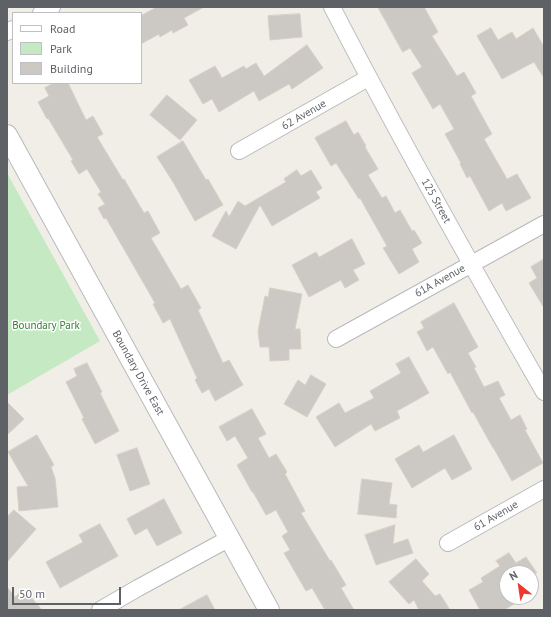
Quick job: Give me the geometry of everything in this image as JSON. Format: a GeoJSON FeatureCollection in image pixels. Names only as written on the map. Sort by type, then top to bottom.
{"type":"FeatureCollection","features":[{"type":"Feature","properties":{"kind":"street"},"geometry":{"type":"LineString","coordinates":[[43,12],[52,7]]}},
{"type":"Feature","properties":{"kind":"street","name":"125 Street"},"geometry":{"type":"LineString","coordinates":[[332,7],[368,78],[544,392]]}},
{"type":"Feature","properties":{"kind":"street","name":"62 Avenue"},"geometry":{"type":"LineString","coordinates":[[239,152],[368,78]]}},
{"type":"Feature","properties":{"kind":"street","name":"Boundary Drive East"},"geometry":{"type":"LineString","coordinates":[[7,135],[269,610]]}},
{"type":"Feature","properties":{"kind":"street","name":"61A Avenue"},"geometry":{"type":"LineString","coordinates":[[336,339],[544,224]]}},
{"type":"Feature","properties":{"kind":"street","name":"61 Avenue"},"geometry":{"type":"LineString","coordinates":[[448,543],[544,489]]}},
{"type":"Feature","properties":{"kind":"street"},"geometry":{"type":"LineString","coordinates":[[100,610],[230,538]]}},
{"type":"Feature","properties":{"kind":"green space","name":"Boundary Park"},"geometry":{"type":"Polygon","coordinates":[[[7,173],[100,341],[7,395],[7,173]]]}},
{"type":"Feature","properties":{"kind":"building"},"geometry":{"type":"Polygon","coordinates":[[[157,7],[204,7],[184,18],[188,25],[173,33],[172,30],[160,37],[159,34],[142,43],[142,15],[157,7]]]}},
{"type":"Feature","properties":{"kind":"building"},"geometry":{"type":"Polygon","coordinates":[[[378,7],[424,7],[438,32],[432,36],[457,76],[464,72],[476,93],[471,96],[492,134],[484,139],[507,179],[517,174],[531,198],[506,211],[502,203],[489,211],[470,176],[467,178],[460,164],[461,163],[445,134],[454,129],[440,104],[433,109],[412,73],[422,67],[410,48],[403,52],[378,7]]]}},
{"type":"Feature","properties":{"kind":"building"},"geometry":{"type":"Polygon","coordinates":[[[300,14],[302,37],[270,40],[268,16],[300,14]]]}},
{"type":"Feature","properties":{"kind":"building"},"geometry":{"type":"Polygon","coordinates":[[[491,28],[498,40],[512,32],[516,39],[533,28],[544,47],[544,78],[534,62],[502,79],[477,36],[491,28]]]}},
{"type":"Feature","properties":{"kind":"building"},"geometry":{"type":"Polygon","coordinates":[[[307,45],[323,68],[292,89],[289,84],[259,101],[254,91],[219,112],[212,99],[203,104],[189,80],[215,66],[222,78],[244,66],[246,69],[256,63],[264,76],[307,45]]]}},
{"type":"Feature","properties":{"kind":"building"},"geometry":{"type":"Polygon","coordinates":[[[52,84],[68,84],[86,120],[93,116],[103,134],[97,137],[144,213],[148,211],[160,233],[151,238],[181,289],[188,285],[201,308],[198,310],[223,363],[229,360],[243,385],[215,401],[209,389],[202,393],[195,380],[197,378],[170,319],[163,323],[153,304],[155,303],[106,218],[104,219],[98,208],[105,204],[98,194],[101,192],[87,169],[79,174],[71,161],[73,160],[38,102],[49,96],[45,88],[52,84]]]}},
{"type":"Feature","properties":{"kind":"building"},"geometry":{"type":"Polygon","coordinates":[[[167,95],[197,120],[180,140],[150,115],[167,95]]]}},
{"type":"Feature","properties":{"kind":"building"},"geometry":{"type":"Polygon","coordinates":[[[346,121],[354,135],[358,132],[378,169],[368,175],[382,198],[386,196],[395,213],[400,210],[412,231],[414,230],[422,243],[412,249],[419,262],[399,274],[383,248],[387,246],[360,198],[359,199],[336,163],[331,166],[315,138],[346,121]]]}},
{"type":"Feature","properties":{"kind":"building"},"geometry":{"type":"Polygon","coordinates":[[[183,141],[223,205],[195,221],[157,157],[183,141]]]}},
{"type":"Feature","properties":{"kind":"building"},"geometry":{"type":"Polygon","coordinates":[[[297,170],[301,176],[311,170],[322,188],[316,192],[320,198],[272,226],[260,205],[236,249],[212,236],[226,211],[229,217],[238,201],[245,206],[286,182],[284,179],[297,170]]]}},
{"type":"Feature","properties":{"kind":"building"},"geometry":{"type":"Polygon","coordinates":[[[352,239],[365,264],[353,270],[359,280],[345,288],[341,280],[309,297],[292,265],[316,252],[319,257],[352,239]]]}},
{"type":"Feature","properties":{"kind":"building"},"geometry":{"type":"Polygon","coordinates":[[[544,259],[544,308],[529,283],[537,278],[531,267],[544,259]]]}},
{"type":"Feature","properties":{"kind":"building"},"geometry":{"type":"Polygon","coordinates":[[[270,288],[302,294],[295,329],[300,329],[301,349],[289,349],[289,360],[270,361],[269,347],[260,347],[258,331],[265,296],[268,297],[270,288]]]}},
{"type":"Feature","properties":{"kind":"building"},"geometry":{"type":"Polygon","coordinates":[[[454,303],[478,347],[468,353],[476,367],[474,368],[484,387],[498,381],[505,395],[499,398],[511,420],[520,415],[527,429],[525,430],[543,463],[512,481],[450,372],[448,374],[433,347],[427,351],[417,332],[424,328],[421,322],[454,303]]]}},
{"type":"Feature","properties":{"kind":"building"},"geometry":{"type":"Polygon","coordinates":[[[409,357],[429,393],[397,411],[400,418],[375,431],[371,424],[335,447],[316,417],[339,403],[345,413],[374,398],[370,391],[401,373],[396,364],[409,357]]]}},
{"type":"Feature","properties":{"kind":"building"},"geometry":{"type":"Polygon","coordinates":[[[87,363],[102,392],[100,393],[119,431],[95,444],[66,382],[77,376],[74,369],[87,363]]]}},
{"type":"Feature","properties":{"kind":"building"},"geometry":{"type":"Polygon","coordinates":[[[311,375],[326,384],[307,417],[284,404],[298,380],[305,385],[311,375]]]}},
{"type":"Feature","properties":{"kind":"building"},"geometry":{"type":"Polygon","coordinates":[[[7,402],[24,419],[7,435],[7,402]]]}},
{"type":"Feature","properties":{"kind":"building"},"geometry":{"type":"Polygon","coordinates":[[[252,409],[266,434],[258,438],[269,458],[276,454],[287,472],[285,474],[305,511],[301,513],[346,585],[341,588],[354,610],[325,610],[312,588],[306,591],[284,553],[290,550],[282,536],[288,532],[276,510],[266,515],[237,465],[248,458],[235,436],[227,441],[219,427],[252,409]]]}},
{"type":"Feature","properties":{"kind":"building"},"geometry":{"type":"Polygon","coordinates":[[[37,435],[54,465],[51,467],[55,478],[58,507],[19,511],[17,487],[28,486],[8,452],[37,435]]]}},
{"type":"Feature","properties":{"kind":"building"},"geometry":{"type":"Polygon","coordinates":[[[454,435],[472,469],[452,480],[445,468],[412,488],[395,459],[419,445],[423,452],[454,435]]]}},
{"type":"Feature","properties":{"kind":"building"},"geometry":{"type":"Polygon","coordinates":[[[137,448],[150,484],[130,491],[117,455],[137,448]]]}},
{"type":"Feature","properties":{"kind":"building"},"geometry":{"type":"Polygon","coordinates":[[[362,479],[392,483],[389,504],[397,505],[396,518],[358,514],[362,479]]]}},
{"type":"Feature","properties":{"kind":"building"},"geometry":{"type":"Polygon","coordinates":[[[164,499],[182,533],[157,546],[147,528],[135,535],[127,519],[164,499]]]}},
{"type":"Feature","properties":{"kind":"building"},"geometry":{"type":"Polygon","coordinates":[[[14,510],[36,529],[7,562],[7,517],[14,510]]]}},
{"type":"Feature","properties":{"kind":"building"},"geometry":{"type":"Polygon","coordinates":[[[100,524],[118,556],[60,588],[46,562],[83,542],[79,535],[100,524]]]}},
{"type":"Feature","properties":{"kind":"building"},"geometry":{"type":"Polygon","coordinates":[[[395,525],[393,544],[408,539],[413,553],[376,565],[365,535],[395,525]]]}},
{"type":"Feature","properties":{"kind":"building"},"geometry":{"type":"Polygon","coordinates":[[[509,553],[516,563],[526,557],[532,565],[499,565],[496,561],[509,553]]]}},
{"type":"Feature","properties":{"kind":"building"},"geometry":{"type":"Polygon","coordinates":[[[416,559],[429,574],[422,581],[435,596],[440,594],[450,610],[419,610],[414,600],[409,604],[389,582],[416,559]]]}},
{"type":"Feature","properties":{"kind":"building"},"geometry":{"type":"Polygon","coordinates":[[[499,567],[499,605],[512,605],[504,610],[480,610],[469,590],[483,582],[481,578],[499,567]]]}},
{"type":"Feature","properties":{"kind":"building"},"geometry":{"type":"Polygon","coordinates":[[[7,587],[15,597],[24,589],[42,610],[7,610],[7,587]]]}},
{"type":"Feature","properties":{"kind":"building"},"geometry":{"type":"Polygon","coordinates":[[[207,595],[215,610],[179,610],[207,595]]]}}]}
